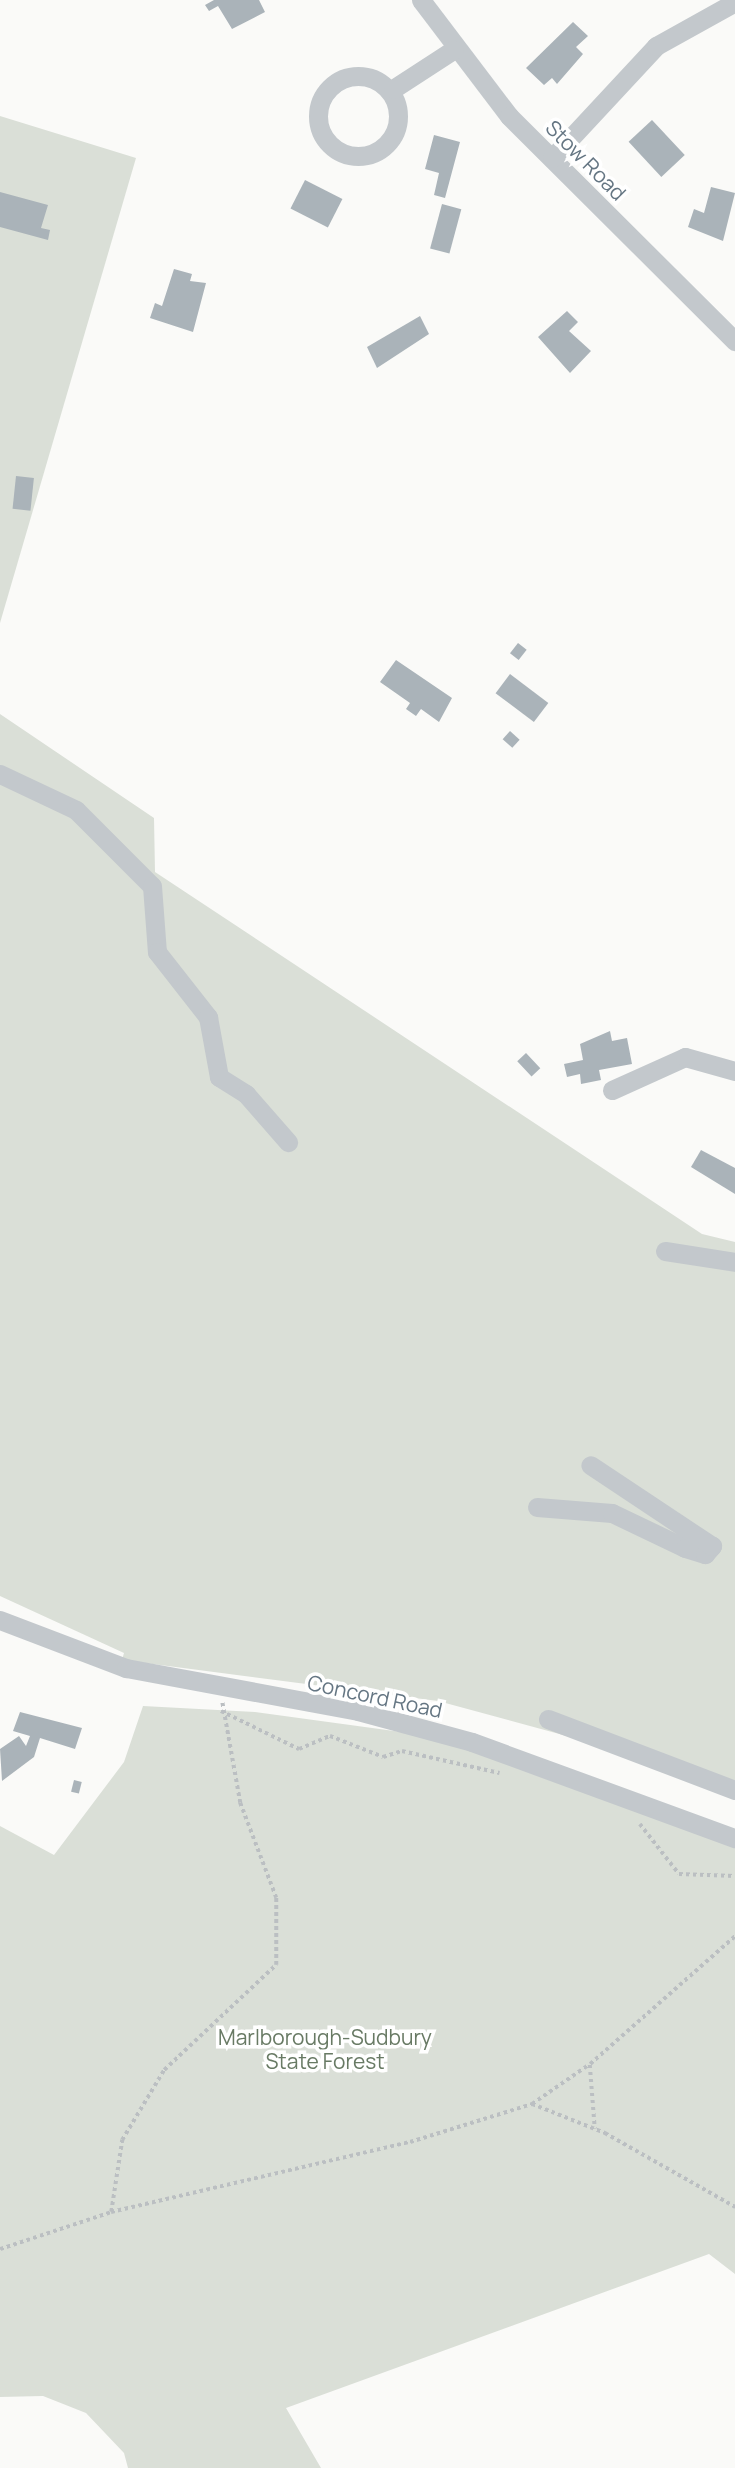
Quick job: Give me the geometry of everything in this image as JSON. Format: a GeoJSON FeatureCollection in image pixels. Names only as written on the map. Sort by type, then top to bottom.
{"type":"FeatureCollection","features":[{"type":"Feature","properties":{"kind":"street","name":"Stow Road"},"geometry":{"type":"LineString","coordinates":[[421,0],[453,51],[552,158],[735,341]]}},
{"type":"Feature","properties":{"kind":"street"},"geometry":{"type":"LineString","coordinates":[[552,158],[656,46],[735,2]]}},
{"type":"Feature","properties":{"kind":"street"},"geometry":{"type":"LineString","coordinates":[[393,89],[453,51]]}},
{"type":"Feature","properties":{"kind":"street"},"geometry":{"type":"LineString","coordinates":[[366,76],[393,89],[398,119],[378,147],[341,153],[321,139],[316,116],[335,86],[366,76]]}},
{"type":"Feature","properties":{"kind":"street"},"geometry":{"type":"LineString","coordinates":[[0,774],[44,790],[76,810],[152,886],[156,952],[208,1017],[219,1077],[246,1094],[288,1142]]}},
{"type":"Feature","properties":{"kind":"street"},"geometry":{"type":"LineString","coordinates":[[611,1090],[685,1057],[735,1071]]}},
{"type":"Feature","properties":{"kind":"street"},"geometry":{"type":"LineString","coordinates":[[665,1251],[735,1262]]}},
{"type":"Feature","properties":{"kind":"street"},"geometry":{"type":"LineString","coordinates":[[537,1507],[612,1513],[685,1548],[705,1554],[712,1546],[590,1465]]}},
{"type":"Feature","properties":{"kind":"street","name":"Concord Road"},"geometry":{"type":"LineString","coordinates":[[0,1620],[126,1668],[358,1711],[460,1738],[735,1838]]}},
{"type":"Feature","properties":{"kind":"street"},"geometry":{"type":"LineString","coordinates":[[548,1719],[735,1790]]}},
{"type":"Feature","properties":{"kind":"path"},"geometry":{"type":"LineString","coordinates":[[111,2212],[122,2140],[164,2070],[276,1965],[276,1898],[240,1803],[221,1711],[223,1688]]}},
{"type":"Feature","properties":{"kind":"path"},"geometry":{"type":"LineString","coordinates":[[221,1711],[299,1749],[330,1736],[383,1758],[402,1751],[513,1773]]}},
{"type":"Feature","properties":{"kind":"path"},"geometry":{"type":"LineString","coordinates":[[626,1816],[638,1822],[679,1874],[735,1876]]}},
{"type":"Feature","properties":{"kind":"path"},"geometry":{"type":"LineString","coordinates":[[0,2249],[111,2212],[410,2142],[531,2104],[590,2064],[735,1936]]}},
{"type":"Feature","properties":{"kind":"path"},"geometry":{"type":"LineString","coordinates":[[590,2064],[595,2129]]}},
{"type":"Feature","properties":{"kind":"path"},"geometry":{"type":"LineString","coordinates":[[531,2104],[595,2129],[735,2207]]}},
{"type":"Feature","properties":{"kind":"green space"},"geometry":{"type":"Polygon","coordinates":[[[0,116],[136,158],[0,623],[0,116]]]}},
{"type":"Feature","properties":{"kind":"green space"},"geometry":{"type":"Polygon","coordinates":[[[0,714],[154,818],[155,872],[702,1234],[735,1242],[735,1798],[585,1741],[438,1701],[122,1660],[124,1653],[0,1596],[0,714]]]}},
{"type":"Feature","properties":{"kind":"green space","name":"Marlborough-Sudbury State Forest"},"geometry":{"type":"Polygon","coordinates":[[[143,1706],[255,1712],[438,1737],[735,1845],[735,2274],[709,2254],[286,2408],[321,2468],[128,2468],[124,2453],[86,2413],[43,2396],[0,2397],[0,1826],[54,1855],[124,1762],[143,1706]]]}},
{"type":"Feature","properties":{"kind":"building"},"geometry":{"type":"Polygon","coordinates":[[[214,0],[259,0],[265,12],[232,29],[218,6],[209,11],[205,5],[214,0]]]}},
{"type":"Feature","properties":{"kind":"building"},"geometry":{"type":"Polygon","coordinates":[[[573,22],[588,36],[576,47],[583,54],[557,84],[552,78],[544,85],[526,68],[573,22]]]}},
{"type":"Feature","properties":{"kind":"building"},"geometry":{"type":"Polygon","coordinates":[[[652,120],[685,155],[661,177],[629,142],[652,120]]]}},
{"type":"Feature","properties":{"kind":"building"},"geometry":{"type":"Polygon","coordinates":[[[434,135],[460,142],[445,198],[434,195],[439,173],[425,169],[434,135]]]}},
{"type":"Feature","properties":{"kind":"building"},"geometry":{"type":"Polygon","coordinates":[[[305,180],[342,199],[328,228],[290,209],[305,180]]]}},
{"type":"Feature","properties":{"kind":"building"},"geometry":{"type":"Polygon","coordinates":[[[711,187],[735,193],[723,241],[688,227],[694,209],[704,213],[711,187]]]}},
{"type":"Feature","properties":{"kind":"building"},"geometry":{"type":"Polygon","coordinates":[[[0,192],[48,205],[41,228],[50,230],[48,240],[0,227],[0,192]]]}},
{"type":"Feature","properties":{"kind":"building"},"geometry":{"type":"Polygon","coordinates":[[[442,204],[461,209],[449,254],[430,248],[442,204]]]}},
{"type":"Feature","properties":{"kind":"building"},"geometry":{"type":"Polygon","coordinates":[[[174,269],[192,274],[190,281],[206,283],[193,332],[150,318],[155,303],[162,306],[174,269]]]}},
{"type":"Feature","properties":{"kind":"building"},"geometry":{"type":"Polygon","coordinates":[[[567,311],[578,322],[569,331],[591,351],[570,373],[538,337],[567,311]]]}},
{"type":"Feature","properties":{"kind":"building"},"geometry":{"type":"Polygon","coordinates":[[[420,316],[429,334],[377,368],[367,347],[420,316]]]}},
{"type":"Feature","properties":{"kind":"building"},"geometry":{"type":"Polygon","coordinates":[[[16,476],[34,478],[30,511],[13,509],[16,476]]]}},
{"type":"Feature","properties":{"kind":"building"},"geometry":{"type":"Polygon","coordinates":[[[518,643],[527,650],[519,660],[510,653],[518,643]]]}},
{"type":"Feature","properties":{"kind":"building"},"geometry":{"type":"Polygon","coordinates":[[[396,660],[452,698],[439,722],[421,709],[416,716],[406,709],[410,703],[380,682],[396,660]]]}},
{"type":"Feature","properties":{"kind":"building"},"geometry":{"type":"Polygon","coordinates":[[[510,674],[548,703],[534,722],[496,693],[510,674]]]}},
{"type":"Feature","properties":{"kind":"building"},"geometry":{"type":"Polygon","coordinates":[[[510,731],[520,740],[512,748],[503,739],[510,731]]]}},
{"type":"Feature","properties":{"kind":"building"},"geometry":{"type":"Polygon","coordinates":[[[610,1031],[612,1041],[627,1038],[632,1064],[599,1070],[601,1080],[581,1084],[580,1074],[567,1077],[564,1064],[583,1060],[580,1044],[610,1031]]]}},
{"type":"Feature","properties":{"kind":"building"},"geometry":{"type":"Polygon","coordinates":[[[526,1053],[540,1068],[532,1077],[517,1061],[526,1053]]]}},
{"type":"Feature","properties":{"kind":"building"},"geometry":{"type":"Polygon","coordinates":[[[701,1150],[735,1168],[735,1194],[691,1167],[701,1150]]]}},
{"type":"Feature","properties":{"kind":"building"},"geometry":{"type":"Polygon","coordinates":[[[20,1712],[82,1728],[75,1749],[40,1738],[34,1757],[2,1781],[0,1749],[19,1736],[26,1746],[30,1736],[13,1731],[20,1712]]]}},
{"type":"Feature","properties":{"kind":"building"},"geometry":{"type":"Polygon","coordinates":[[[74,1780],[82,1782],[79,1794],[71,1792],[74,1780]]]}}]}
